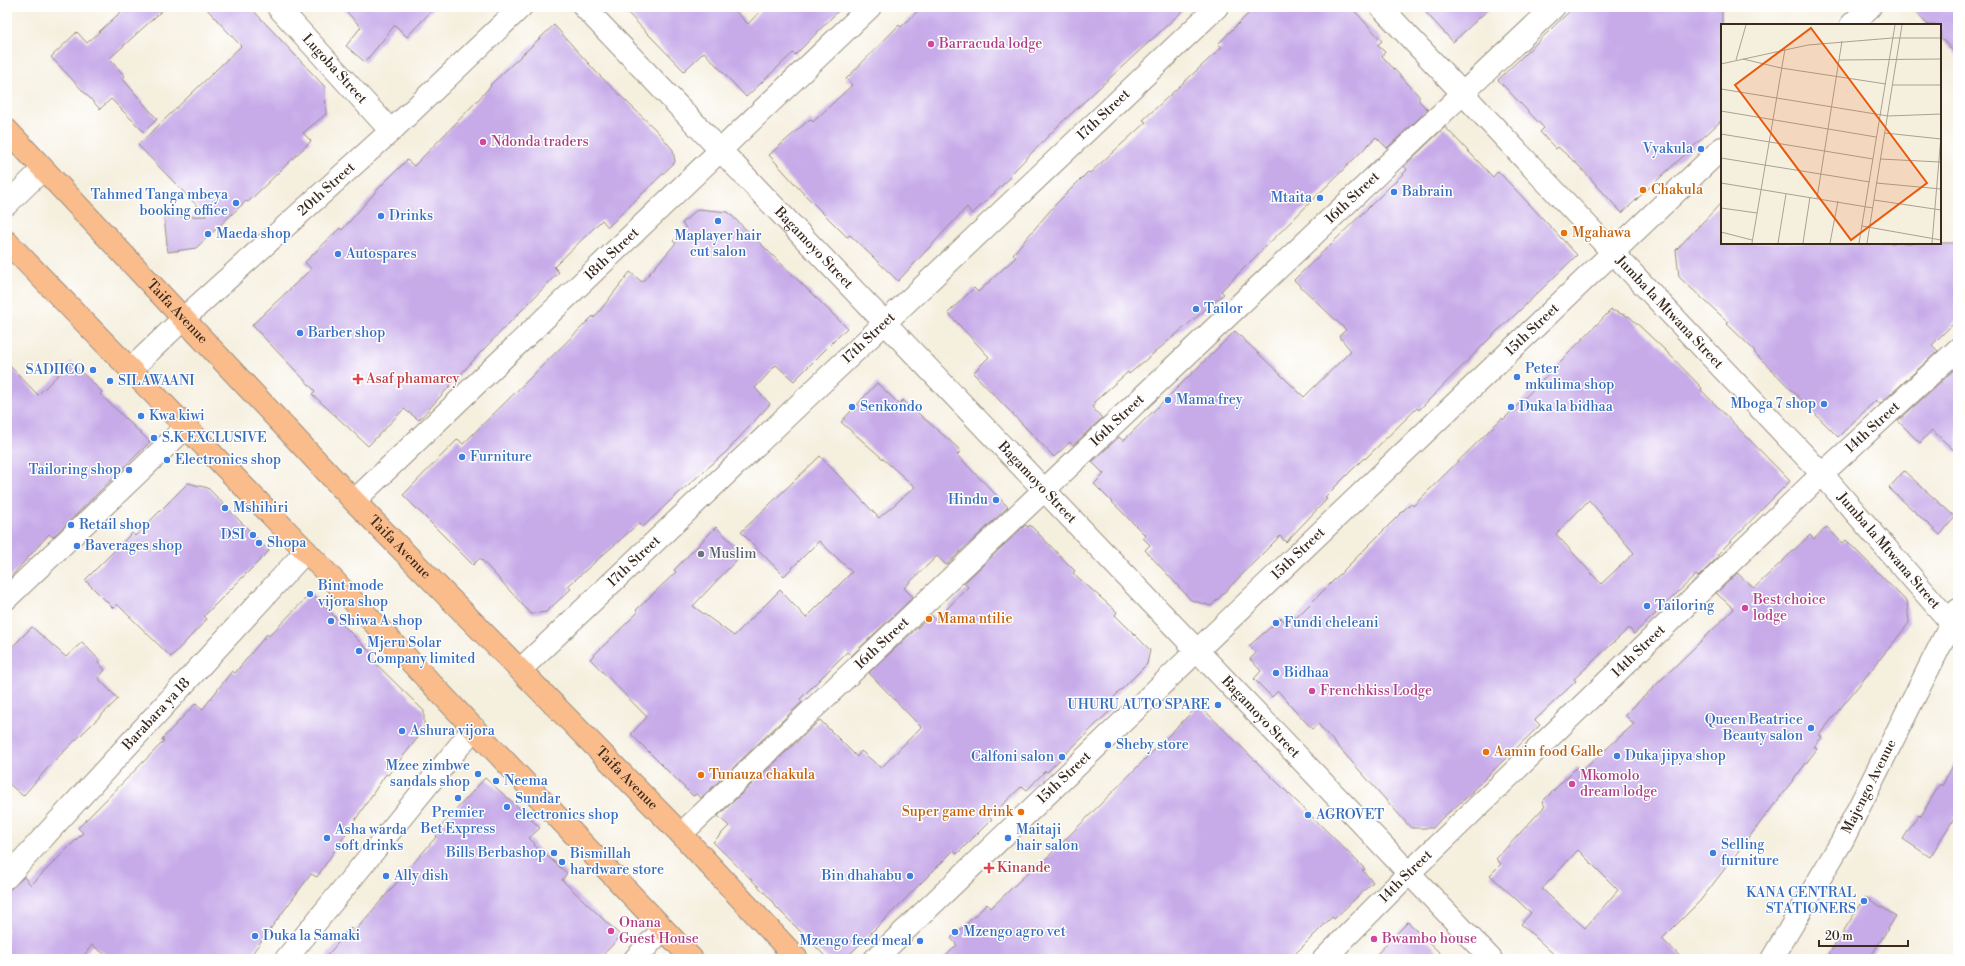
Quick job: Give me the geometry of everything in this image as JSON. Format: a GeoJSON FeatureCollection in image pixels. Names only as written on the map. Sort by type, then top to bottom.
{"type":"FeatureCollection","features":[{"type":"Feature","properties":{"kind":"main road","name":"Taifa Avenue"},"geometry":{"type":"LineString","coordinates":[[7,130],[354,501],[521,669],[681,834],[797,959]]}},
{"type":"Feature","properties":{"kind":"main road"},"geometry":{"type":"LineString","coordinates":[[7,242],[306,551],[692,959]]}},
{"type":"Feature","properties":{"kind":"street","name":"Lugoba Street"},"geometry":{"type":"LineString","coordinates":[[278,7],[392,131]]}},
{"type":"Feature","properties":{"kind":"street","name":"20th Street"},"geometry":{"type":"LineString","coordinates":[[130,370],[183,319],[392,131],[521,7]]}},
{"type":"Feature","properties":{"kind":"street","name":"Bagamoyo Street"},"geometry":{"type":"LineString","coordinates":[[584,7],[1491,959]]}},
{"type":"Feature","properties":{"kind":"street","name":"18th Street"},"geometry":{"type":"LineString","coordinates":[[354,501],[870,7]]}},
{"type":"Feature","properties":{"kind":"street","name":"17th Street"},"geometry":{"type":"LineString","coordinates":[[521,669],[1217,7]]}},
{"type":"Feature","properties":{"kind":"street","name":"Jumba la Mtwana Street"},"geometry":{"type":"LineString","coordinates":[[1381,7],[1955,617]]}},
{"type":"Feature","properties":{"kind":"street","name":"16th Street"},"geometry":{"type":"LineString","coordinates":[[681,834],[1554,7]]}},
{"type":"Feature","properties":{"kind":"street"},"geometry":{"type":"LineString","coordinates":[[1852,24],[1870,7]]}},
{"type":"Feature","properties":{"kind":"street","name":"15th Street"},"geometry":{"type":"LineString","coordinates":[[875,959],[1721,149]]}},
{"type":"Feature","properties":{"kind":"street"},"geometry":{"type":"LineString","coordinates":[[7,204],[43,169]]}},
{"type":"Feature","properties":{"kind":"street","name":"14th Street"},"geometry":{"type":"LineString","coordinates":[[1324,959],[1409,873],[1822,474],[1958,349]]}},
{"type":"Feature","properties":{"kind":"street"},"geometry":{"type":"LineString","coordinates":[[7,598],[186,427]]}},
{"type":"Feature","properties":{"kind":"street","name":"Barabara ya 18"},"geometry":{"type":"LineString","coordinates":[[7,877],[306,551]]}},
{"type":"Feature","properties":{"kind":"street","name":"Majengo Avenue"},"geometry":{"type":"LineString","coordinates":[[1772,959],[1842,841],[1955,617]]}},
{"type":"Feature","properties":{"kind":"street"},"geometry":{"type":"LineString","coordinates":[[286,959],[474,728]]}},
{"type":"Feature","properties":{"kind":"street"},"geometry":{"type":"LineString","coordinates":[[635,959],[662,929]]}},
{"type":"Feature","properties":{"kind":"building"},"geometry":{"type":"Polygon","coordinates":[[[126,7],[166,7],[109,59],[125,76],[122,78],[157,119],[144,132],[111,99],[100,109],[51,57],[77,32],[87,43],[126,7]]]}},
{"type":"Feature","properties":{"kind":"building"},"geometry":{"type":"Polygon","coordinates":[[[205,7],[250,7],[325,87],[326,114],[303,133],[311,141],[248,202],[246,201],[196,248],[168,252],[164,217],[207,216],[138,145],[241,46],[205,7]]]}},
{"type":"Feature","properties":{"kind":"building"},"geometry":{"type":"Polygon","coordinates":[[[342,7],[435,7],[407,37],[395,25],[365,62],[346,46],[361,27],[342,7]]]}},
{"type":"Feature","properties":{"kind":"building"},"geometry":{"type":"Polygon","coordinates":[[[622,7],[732,7],[748,24],[764,7],[842,7],[795,55],[793,53],[746,97],[704,52],[684,71],[622,7]]]}},
{"type":"Feature","properties":{"kind":"building"},"geometry":{"type":"Polygon","coordinates":[[[922,7],[1187,7],[1061,123],[1010,175],[1011,177],[972,214],[967,207],[898,281],[850,235],[847,237],[803,193],[769,155],[810,119],[813,122],[852,85],[846,79],[899,25],[901,27],[922,7]]]}},
{"type":"Feature","properties":{"kind":"building"},"geometry":{"type":"Polygon","coordinates":[[[1255,7],[1351,7],[1382,41],[1377,45],[1385,52],[1382,56],[1419,96],[1419,101],[1428,110],[1387,148],[1376,137],[1221,291],[1224,294],[1129,374],[1128,372],[1094,402],[1095,404],[1092,407],[1102,418],[1073,445],[1070,442],[1054,457],[973,373],[989,357],[948,313],[974,288],[978,292],[1016,257],[1013,254],[1054,206],[1088,172],[1090,173],[1146,122],[1143,120],[1222,47],[1218,44],[1255,7]]]}},
{"type":"Feature","properties":{"kind":"building"},"geometry":{"type":"Polygon","coordinates":[[[1421,7],[1491,7],[1453,42],[1421,7]]]}},
{"type":"Feature","properties":{"kind":"building"},"geometry":{"type":"Polygon","coordinates":[[[1574,7],[1722,7],[1721,121],[1622,213],[1579,166],[1558,147],[1556,149],[1540,132],[1544,128],[1498,80],[1574,7]]]}},
{"type":"Feature","properties":{"kind":"building"},"geometry":{"type":"Polygon","coordinates":[[[1911,7],[1958,7],[1958,56],[1941,38],[1941,24],[1927,24],[1911,7]]]}},
{"type":"Feature","properties":{"kind":"building"},"geometry":{"type":"Polygon","coordinates":[[[554,25],[597,73],[657,131],[673,150],[675,162],[608,227],[602,220],[554,267],[559,272],[479,354],[419,420],[404,409],[368,446],[312,394],[315,391],[252,325],[311,269],[305,262],[340,228],[342,230],[379,188],[407,160],[414,166],[491,86],[490,85],[554,25]]]}},
{"type":"Feature","properties":{"kind":"building"},"geometry":{"type":"Polygon","coordinates":[[[1445,127],[1493,177],[1498,171],[1577,255],[1496,332],[1419,410],[1417,408],[1365,459],[1364,458],[1325,497],[1327,499],[1286,542],[1280,536],[1211,606],[1191,600],[1145,550],[1150,545],[1143,538],[1146,536],[1094,484],[1104,474],[1092,462],[1119,437],[1123,441],[1235,331],[1304,397],[1351,351],[1339,336],[1346,330],[1294,280],[1407,170],[1404,166],[1445,127]]]}},
{"type":"Feature","properties":{"kind":"building"},"geometry":{"type":"Polygon","coordinates":[[[1721,203],[1721,244],[1958,243],[1958,319],[1932,345],[1938,351],[1880,404],[1876,400],[1838,437],[1726,323],[1728,322],[1679,277],[1676,250],[1721,203]]]}},
{"type":"Feature","properties":{"kind":"building"},"geometry":{"type":"Polygon","coordinates":[[[698,209],[728,212],[847,328],[794,381],[776,365],[755,388],[770,404],[726,452],[672,499],[643,527],[639,523],[568,586],[571,589],[546,612],[531,614],[480,558],[473,565],[403,495],[458,439],[463,444],[593,316],[594,318],[630,272],[642,282],[676,243],[673,241],[686,228],[682,223],[698,209]]]}},
{"type":"Feature","properties":{"kind":"building"},"geometry":{"type":"Polygon","coordinates":[[[1611,310],[1630,317],[1665,350],[1702,388],[1701,390],[1790,481],[1717,555],[1719,556],[1698,577],[1696,575],[1634,634],[1629,628],[1574,679],[1576,681],[1535,720],[1540,725],[1472,791],[1473,792],[1442,818],[1433,828],[1411,828],[1318,724],[1312,729],[1278,691],[1272,697],[1254,679],[1261,671],[1250,659],[1256,653],[1249,646],[1281,618],[1286,623],[1294,616],[1296,618],[1411,503],[1413,506],[1502,418],[1503,420],[1611,310]],[[1589,500],[1556,534],[1601,584],[1634,553],[1589,500]]]}},
{"type":"Feature","properties":{"kind":"building"},"geometry":{"type":"Polygon","coordinates":[[[71,362],[102,392],[100,394],[150,442],[53,537],[49,534],[7,581],[7,363],[38,395],[71,362]]]}},
{"type":"Feature","properties":{"kind":"building"},"geometry":{"type":"Polygon","coordinates":[[[1956,368],[1958,370],[1958,454],[1932,430],[1920,443],[1898,421],[1956,368]]]}},
{"type":"Feature","properties":{"kind":"building"},"geometry":{"type":"Polygon","coordinates":[[[877,383],[899,404],[903,400],[958,448],[960,452],[957,455],[1008,507],[946,565],[937,556],[904,588],[913,597],[851,656],[847,652],[800,699],[802,702],[701,798],[696,794],[693,796],[631,734],[647,717],[590,659],[638,612],[636,610],[676,572],[674,570],[716,527],[743,553],[693,606],[734,636],[780,590],[806,618],[852,572],[819,541],[784,576],[741,532],[820,456],[879,518],[915,487],[841,422],[877,383]]]}},
{"type":"Feature","properties":{"kind":"building"},"geometry":{"type":"Polygon","coordinates":[[[1904,471],[1955,517],[1940,535],[1889,488],[1904,471]]]}},
{"type":"Feature","properties":{"kind":"building"},"geometry":{"type":"Polygon","coordinates":[[[188,483],[208,488],[269,551],[204,616],[207,619],[171,657],[117,604],[113,608],[85,580],[132,533],[135,536],[188,483]]]}},
{"type":"Feature","properties":{"kind":"building"},"geometry":{"type":"Polygon","coordinates":[[[1025,525],[1028,527],[1030,525],[1075,571],[1073,573],[1117,612],[1115,615],[1150,650],[1147,664],[1108,703],[1113,708],[1047,772],[1045,771],[1027,790],[1022,786],[990,817],[992,819],[957,854],[954,850],[845,959],[828,959],[772,903],[773,902],[767,895],[713,842],[729,826],[718,816],[820,720],[857,757],[861,751],[881,768],[921,727],[869,673],[931,615],[936,620],[968,587],[964,583],[1025,525]]]}},
{"type":"Feature","properties":{"kind":"building"},"geometry":{"type":"Polygon","coordinates":[[[1827,527],[1842,543],[1846,540],[1907,602],[1909,623],[1819,735],[1822,737],[1814,747],[1817,749],[1700,901],[1662,939],[1683,959],[1559,959],[1521,924],[1531,913],[1490,875],[1501,864],[1496,859],[1545,806],[1542,802],[1577,767],[1582,771],[1634,724],[1625,715],[1734,609],[1716,593],[1737,573],[1754,588],[1810,535],[1814,539],[1827,527]],[[1578,850],[1542,889],[1585,928],[1618,890],[1578,850]]]}},
{"type":"Feature","properties":{"kind":"building"},"geometry":{"type":"Polygon","coordinates":[[[311,593],[372,654],[369,657],[424,711],[424,730],[388,775],[386,774],[317,877],[311,874],[248,959],[111,959],[92,945],[81,959],[7,959],[7,892],[24,877],[31,885],[83,833],[78,828],[164,741],[162,739],[196,703],[202,710],[232,671],[235,673],[267,634],[269,636],[311,593]]]}},
{"type":"Feature","properties":{"kind":"building"},"geometry":{"type":"Polygon","coordinates":[[[32,627],[66,657],[82,642],[100,661],[98,662],[105,670],[98,678],[118,699],[52,763],[23,796],[7,782],[7,652],[32,627]]]}},
{"type":"Feature","properties":{"kind":"building"},"geometry":{"type":"Polygon","coordinates":[[[1199,705],[1365,869],[1362,870],[1373,882],[1334,919],[1332,917],[1290,959],[943,959],[957,945],[951,938],[987,904],[991,908],[1037,864],[1039,866],[1199,705]]]}},
{"type":"Feature","properties":{"kind":"building"},"geometry":{"type":"Polygon","coordinates":[[[1958,756],[1958,812],[1930,857],[1903,839],[1919,814],[1921,816],[1940,784],[1942,786],[1958,756]]]}},
{"type":"Feature","properties":{"kind":"building"},"geometry":{"type":"Polygon","coordinates":[[[485,778],[540,828],[529,838],[535,844],[534,845],[567,873],[562,880],[621,936],[599,959],[324,959],[351,928],[354,932],[437,836],[435,833],[485,778]]]}},
{"type":"Feature","properties":{"kind":"building"},"geometry":{"type":"Polygon","coordinates":[[[1865,897],[1896,916],[1869,959],[1826,959],[1865,897]]]}},
{"type":"Feature","properties":{"kind":"building"},"geometry":{"type":"Polygon","coordinates":[[[1408,922],[1446,959],[1372,959],[1408,922]]]}},
{"type":"Feature","properties":{"kind":"place","name":"Barracuda lodge"},"geometry":{"type":"Point","coordinates":[931,44]}},
{"type":"Feature","properties":{"kind":"place","name":"Ndonda traders"},"geometry":{"type":"Point","coordinates":[483,142]}},
{"type":"Feature","properties":{"kind":"place","name":"Vyakula"},"geometry":{"type":"Point","coordinates":[1701,149]}},
{"type":"Feature","properties":{"kind":"place","name":"Chakula"},"geometry":{"type":"Point","coordinates":[1643,190]}},
{"type":"Feature","properties":{"kind":"place","name":"Babrain"},"geometry":{"type":"Point","coordinates":[1394,192]}},
{"type":"Feature","properties":{"kind":"place","name":"Mtaita"},"geometry":{"type":"Point","coordinates":[1320,198]}},
{"type":"Feature","properties":{"kind":"place","name":"Tahmed Tanga mbeya booking office"},"geometry":{"type":"Point","coordinates":[236,203]}},
{"type":"Feature","properties":{"kind":"place","name":"Drinks"},"geometry":{"type":"Point","coordinates":[381,216]}},
{"type":"Feature","properties":{"kind":"place","name":"Maplayer hair cut salon"},"geometry":{"type":"Point","coordinates":[718,221]}},
{"type":"Feature","properties":{"kind":"place","name":"Mgahawa"},"geometry":{"type":"Point","coordinates":[1564,233]}},
{"type":"Feature","properties":{"kind":"place","name":"Maeda shop"},"geometry":{"type":"Point","coordinates":[208,234]}},
{"type":"Feature","properties":{"kind":"place","name":"Autospares"},"geometry":{"type":"Point","coordinates":[338,254]}},
{"type":"Feature","properties":{"kind":"place","name":"Tailor"},"geometry":{"type":"Point","coordinates":[1196,309]}},
{"type":"Feature","properties":{"kind":"place","name":"Barber shop"},"geometry":{"type":"Point","coordinates":[300,333]}},
{"type":"Feature","properties":{"kind":"place","name":"SADIICO"},"geometry":{"type":"Point","coordinates":[93,370]}},
{"type":"Feature","properties":{"kind":"place","name":"Peter mkulima shop"},"geometry":{"type":"Point","coordinates":[1517,377]}},
{"type":"Feature","properties":{"kind":"place","name":"Asaf phamarcy"},"geometry":{"type":"Point","coordinates":[358,379]}},
{"type":"Feature","properties":{"kind":"place","name":"SILAWAANI"},"geometry":{"type":"Point","coordinates":[110,381]}},
{"type":"Feature","properties":{"kind":"place","name":"Mama frey"},"geometry":{"type":"Point","coordinates":[1168,400]}},
{"type":"Feature","properties":{"kind":"place","name":"Mboga 7 shop"},"geometry":{"type":"Point","coordinates":[1824,404]}},
{"type":"Feature","properties":{"kind":"place","name":"Senkondo"},"geometry":{"type":"Point","coordinates":[852,407]}},
{"type":"Feature","properties":{"kind":"place","name":"Duka la bidhaa"},"geometry":{"type":"Point","coordinates":[1511,407]}},
{"type":"Feature","properties":{"kind":"place","name":"Kwa kiwi"},"geometry":{"type":"Point","coordinates":[141,416]}},
{"type":"Feature","properties":{"kind":"place","name":"S.K EXCLUSIVE"},"geometry":{"type":"Point","coordinates":[154,438]}},
{"type":"Feature","properties":{"kind":"place","name":"Furniture"},"geometry":{"type":"Point","coordinates":[462,457]}},
{"type":"Feature","properties":{"kind":"place","name":"Electronics shop"},"geometry":{"type":"Point","coordinates":[167,460]}},
{"type":"Feature","properties":{"kind":"place","name":"Tailoring shop"},"geometry":{"type":"Point","coordinates":[129,470]}},
{"type":"Feature","properties":{"kind":"place","name":"Hindu"},"geometry":{"type":"Point","coordinates":[996,500]}},
{"type":"Feature","properties":{"kind":"place","name":"Mshihiri"},"geometry":{"type":"Point","coordinates":[225,508]}},
{"type":"Feature","properties":{"kind":"place","name":"Retail shop"},"geometry":{"type":"Point","coordinates":[71,525]}},
{"type":"Feature","properties":{"kind":"place","name":"DSI"},"geometry":{"type":"Point","coordinates":[253,535]}},
{"type":"Feature","properties":{"kind":"place","name":"Shopa"},"geometry":{"type":"Point","coordinates":[259,543]}},
{"type":"Feature","properties":{"kind":"place","name":"Baverages shop"},"geometry":{"type":"Point","coordinates":[77,546]}},
{"type":"Feature","properties":{"kind":"place","name":"Muslim"},"geometry":{"type":"Point","coordinates":[701,554]}},
{"type":"Feature","properties":{"kind":"place","name":"Bint mode vijora shop"},"geometry":{"type":"Point","coordinates":[310,594]}},
{"type":"Feature","properties":{"kind":"place","name":"Tailoring"},"geometry":{"type":"Point","coordinates":[1647,606]}},
{"type":"Feature","properties":{"kind":"place","name":"Best choice lodge"},"geometry":{"type":"Point","coordinates":[1745,608]}},
{"type":"Feature","properties":{"kind":"place","name":"Mama ntilie"},"geometry":{"type":"Point","coordinates":[929,619]}},
{"type":"Feature","properties":{"kind":"place","name":"Shiwa A shop"},"geometry":{"type":"Point","coordinates":[331,621]}},
{"type":"Feature","properties":{"kind":"place","name":"Fundi cheleani"},"geometry":{"type":"Point","coordinates":[1276,623]}},
{"type":"Feature","properties":{"kind":"place","name":"Mjeru Solar Company limited"},"geometry":{"type":"Point","coordinates":[359,651]}},
{"type":"Feature","properties":{"kind":"place","name":"Bidhaa"},"geometry":{"type":"Point","coordinates":[1276,673]}},
{"type":"Feature","properties":{"kind":"place","name":"Frenchkiss Lodge"},"geometry":{"type":"Point","coordinates":[1312,691]}},
{"type":"Feature","properties":{"kind":"place","name":"UHURU AUTO SPARE"},"geometry":{"type":"Point","coordinates":[1218,705]}},
{"type":"Feature","properties":{"kind":"place","name":"Queen Beatrice Beauty salon"},"geometry":{"type":"Point","coordinates":[1811,728]}},
{"type":"Feature","properties":{"kind":"place","name":"Ashura vijora"},"geometry":{"type":"Point","coordinates":[402,731]}},
{"type":"Feature","properties":{"kind":"place","name":"Sheby store"},"geometry":{"type":"Point","coordinates":[1108,745]}},
{"type":"Feature","properties":{"kind":"place","name":"Aamin food Galle"},"geometry":{"type":"Point","coordinates":[1486,752]}},
{"type":"Feature","properties":{"kind":"place","name":"Duka jipya shop"},"geometry":{"type":"Point","coordinates":[1617,756]}},
{"type":"Feature","properties":{"kind":"place","name":"Calfoni salon"},"geometry":{"type":"Point","coordinates":[1062,757]}},
{"type":"Feature","properties":{"kind":"place","name":"Mzee zimbwe sandals shop"},"geometry":{"type":"Point","coordinates":[478,774]}},
{"type":"Feature","properties":{"kind":"place","name":"Tunauza chakula"},"geometry":{"type":"Point","coordinates":[701,775]}},
{"type":"Feature","properties":{"kind":"place","name":"Neema"},"geometry":{"type":"Point","coordinates":[496,781]}},
{"type":"Feature","properties":{"kind":"place","name":"Mkomolo dream lodge"},"geometry":{"type":"Point","coordinates":[1572,784]}},
{"type":"Feature","properties":{"kind":"place","name":"Premier Bet Express"},"geometry":{"type":"Point","coordinates":[458,798]}},
{"type":"Feature","properties":{"kind":"place","name":"Sundar electronics shop"},"geometry":{"type":"Point","coordinates":[507,807]}},
{"type":"Feature","properties":{"kind":"place","name":"Super game drink"},"geometry":{"type":"Point","coordinates":[1021,812]}},
{"type":"Feature","properties":{"kind":"place","name":"AGROVET"},"geometry":{"type":"Point","coordinates":[1308,815]}},
{"type":"Feature","properties":{"kind":"place","name":"Asha warda soft drinks"},"geometry":{"type":"Point","coordinates":[327,838]}},
{"type":"Feature","properties":{"kind":"place","name":"Maitaji hair salon"},"geometry":{"type":"Point","coordinates":[1008,838]}},
{"type":"Feature","properties":{"kind":"place","name":"Bills Berbashop"},"geometry":{"type":"Point","coordinates":[554,853]}},
{"type":"Feature","properties":{"kind":"place","name":"Selling furniture"},"geometry":{"type":"Point","coordinates":[1713,853]}},
{"type":"Feature","properties":{"kind":"place","name":"Bismillah hardware store"},"geometry":{"type":"Point","coordinates":[562,862]}},
{"type":"Feature","properties":{"kind":"place","name":"Kinande"},"geometry":{"type":"Point","coordinates":[989,868]}},
{"type":"Feature","properties":{"kind":"place","name":"Ally dish"},"geometry":{"type":"Point","coordinates":[386,876]}},
{"type":"Feature","properties":{"kind":"place","name":"Bin dhahabu"},"geometry":{"type":"Point","coordinates":[910,876]}},
{"type":"Feature","properties":{"kind":"place","name":"KANA CENTRAL STATIONERS"},"geometry":{"type":"Point","coordinates":[1864,901]}},
{"type":"Feature","properties":{"kind":"place","name":"Onana Guest House"},"geometry":{"type":"Point","coordinates":[611,931]}},
{"type":"Feature","properties":{"kind":"place","name":"Mzengo agro vet"},"geometry":{"type":"Point","coordinates":[955,932]}},
{"type":"Feature","properties":{"kind":"place","name":"Duka la Samaki"},"geometry":{"type":"Point","coordinates":[255,936]}},
{"type":"Feature","properties":{"kind":"place","name":"Bwambo house"},"geometry":{"type":"Point","coordinates":[1374,939]}},
{"type":"Feature","properties":{"kind":"place","name":"Mzengo feed meal"},"geometry":{"type":"Point","coordinates":[920,941]}}]}
